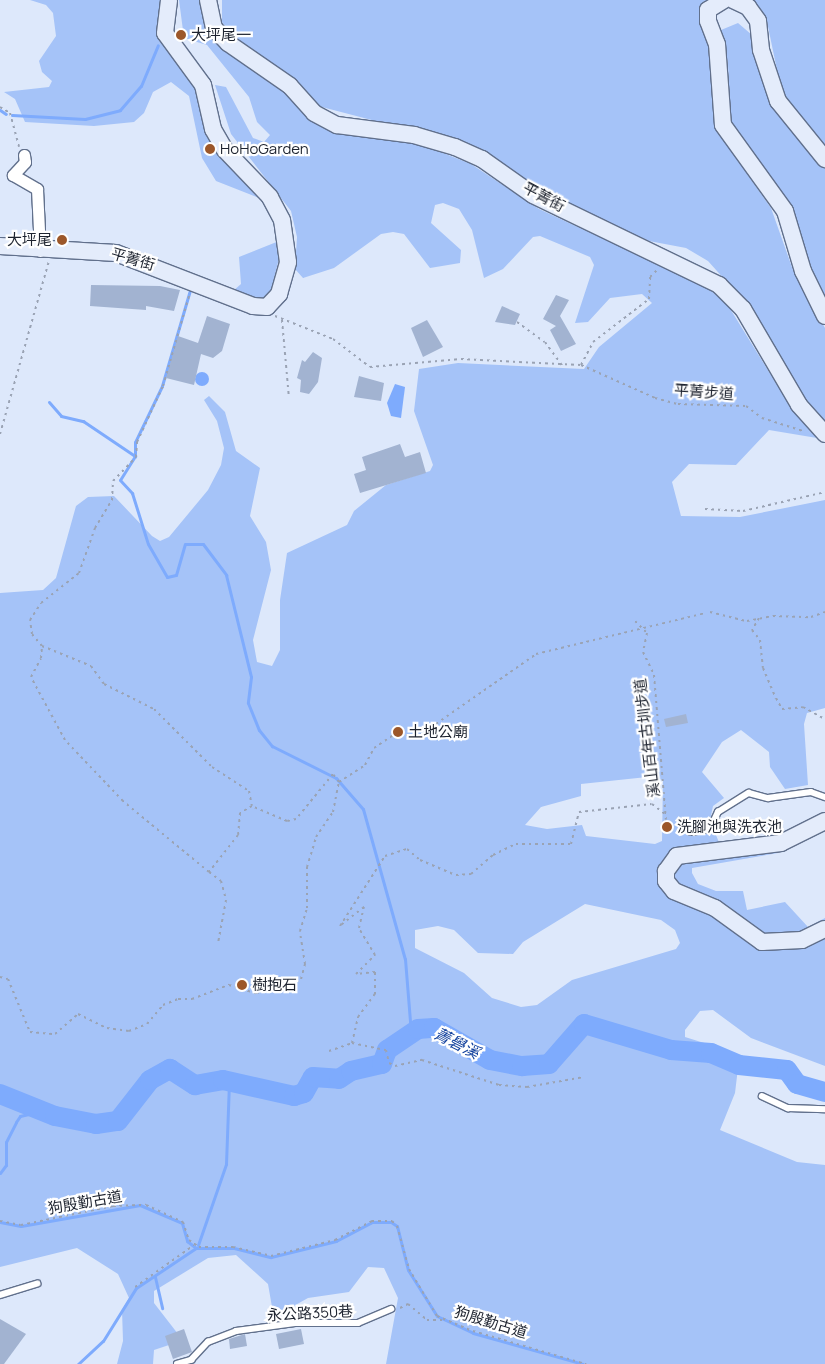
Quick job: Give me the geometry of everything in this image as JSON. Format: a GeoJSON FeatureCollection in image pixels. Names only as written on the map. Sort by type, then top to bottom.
{"type":"FeatureCollection","features":[{"type":"Feature","properties":{"kind":"street"},"geometry":{"type":"LineString","coordinates":[[169,0],[164,33],[203,85],[213,129],[224,150],[270,197],[282,220],[288,262],[279,294],[267,307]]}},
{"type":"Feature","properties":{"kind":"street","name":"平菁街"},"geometry":{"type":"LineString","coordinates":[[208,0],[214,28],[228,43],[290,86],[314,113],[337,125],[414,135],[455,147],[482,159],[533,195],[719,285],[743,309],[799,405],[825,434]]}},
{"type":"Feature","properties":{"kind":"street"},"geometry":{"type":"LineString","coordinates":[[724,0],[708,10],[708,21],[717,44],[723,125],[785,211],[803,271],[825,316]]}},
{"type":"Feature","properties":{"kind":"street"},"geometry":{"type":"LineString","coordinates":[[733,0],[748,7],[758,22],[761,50],[778,101],[825,159]]}},
{"type":"Feature","properties":{"kind":"street"},"geometry":{"type":"LineString","coordinates":[[24,155],[25,162],[12,175],[37,189],[46,251]]}},
{"type":"Feature","properties":{"kind":"street","name":"平菁街"},"geometry":{"type":"LineString","coordinates":[[0,246],[46,251],[116,253],[253,306],[267,307]]}},
{"type":"Feature","properties":{"kind":"street"},"geometry":{"type":"LineString","coordinates":[[825,821],[780,843],[678,856],[666,871],[666,881],[674,891],[715,908],[762,942],[802,940],[825,929]]}},
{"type":"Feature","properties":{"kind":"lane"},"geometry":{"type":"LineString","coordinates":[[691,832],[710,829],[718,812],[749,793],[768,798],[811,792],[825,796]]}},
{"type":"Feature","properties":{"kind":"lane"},"geometry":{"type":"LineString","coordinates":[[762,1096],[788,1108],[825,1108]]}},
{"type":"Feature","properties":{"kind":"lane"},"geometry":{"type":"LineString","coordinates":[[0,1295],[37,1284]]}},
{"type":"Feature","properties":{"kind":"lane","name":"永公路350巷"},"geometry":{"type":"LineString","coordinates":[[178,1364],[191,1360],[208,1342],[236,1331],[296,1323],[330,1327],[390,1311]]}},
{"type":"Feature","properties":{"kind":"path"},"geometry":{"type":"LineString","coordinates":[[0,107],[10,113],[15,141]]}},
{"type":"Feature","properties":{"kind":"path"},"geometry":{"type":"LineString","coordinates":[[0,434],[46,251]]}},
{"type":"Feature","properties":{"kind":"path"},"geometry":{"type":"LineString","coordinates":[[267,307],[282,320],[333,339],[370,367],[461,359],[581,365],[593,342],[649,299],[650,277],[661,268]]}},
{"type":"Feature","properties":{"kind":"path"},"geometry":{"type":"LineString","coordinates":[[193,282],[163,386],[137,442],[136,457],[132,458],[113,480],[112,500],[95,528],[79,573],[41,603],[30,620],[32,634],[42,646],[91,666],[104,684],[154,709],[212,767],[249,791],[252,806]]}},
{"type":"Feature","properties":{"kind":"path"},"geometry":{"type":"LineString","coordinates":[[282,320],[289,398]]}},
{"type":"Feature","properties":{"kind":"path"},"geometry":{"type":"LineString","coordinates":[[517,322],[545,342],[562,365]]}},
{"type":"Feature","properties":{"kind":"path","name":"平菁步道"},"geometry":{"type":"LineString","coordinates":[[581,365],[655,398],[678,404],[746,406],[762,418],[807,432]]}},
{"type":"Feature","properties":{"kind":"path"},"geometry":{"type":"LineString","coordinates":[[705,509],[743,511],[825,492]]}},
{"type":"Feature","properties":{"kind":"path"},"geometry":{"type":"LineString","coordinates":[[710,612],[747,621],[759,618],[811,618],[825,612]]}},
{"type":"Feature","properties":{"kind":"path"},"geometry":{"type":"LineString","coordinates":[[0,977],[8,979],[30,1032],[55,1034],[78,1014],[107,1028],[129,1031],[147,1024],[163,1005],[178,999],[192,999],[229,985],[266,992],[301,979],[306,964],[300,931],[307,908],[307,867],[316,837],[333,812],[339,782],[365,765],[374,748],[394,735],[420,735],[536,654],[706,613]]}},
{"type":"Feature","properties":{"kind":"path"},"geometry":{"type":"LineString","coordinates":[[759,618],[752,630],[760,640],[763,668],[782,708],[803,706],[825,719]]}},
{"type":"Feature","properties":{"kind":"path"},"geometry":{"type":"LineString","coordinates":[[635,621],[640,628]]}},
{"type":"Feature","properties":{"kind":"path","name":"溪山百年古圳步道"},"geometry":{"type":"LineString","coordinates":[[640,628],[647,633],[643,652],[654,675],[666,814],[671,828],[691,832]]}},
{"type":"Feature","properties":{"kind":"path"},"geometry":{"type":"LineString","coordinates":[[42,646],[41,658],[32,677],[65,740],[123,801],[221,882],[226,900],[218,943]]}},
{"type":"Feature","properties":{"kind":"path"},"geometry":{"type":"LineString","coordinates":[[252,806],[287,821],[296,819],[319,795],[328,776],[333,774],[339,782]]}},
{"type":"Feature","properties":{"kind":"path"},"geometry":{"type":"LineString","coordinates":[[352,1043],[358,1016],[375,994],[375,972],[356,974],[375,955],[359,928],[364,907],[340,926],[385,856],[407,849],[420,860],[456,875],[472,874],[493,855],[516,844],[571,844],[579,812],[652,804],[666,814]]}},
{"type":"Feature","properties":{"kind":"path"},"geometry":{"type":"LineString","coordinates":[[209,872],[238,835],[240,813],[252,806]]}},
{"type":"Feature","properties":{"kind":"path"},"geometry":{"type":"LineString","coordinates":[[329,1051],[352,1043],[386,1050],[389,1063],[395,1066],[422,1060],[499,1085],[541,1085],[584,1077]]}},
{"type":"Feature","properties":{"kind":"path","name":"狗殷勤古道"},"geometry":{"type":"LineString","coordinates":[[0,1221],[21,1225],[113,1206],[146,1205],[183,1222],[193,1245],[280,1256],[335,1240],[372,1221],[392,1221],[397,1226],[408,1269],[437,1316],[444,1321],[586,1364]]}},
{"type":"Feature","properties":{"kind":"path"},"geometry":{"type":"LineString","coordinates":[[135,1287],[193,1245]]}},
{"type":"Feature","properties":{"kind":"path"},"geometry":{"type":"LineString","coordinates":[[390,1311],[396,1314],[408,1304],[426,1320],[444,1321]]}},
{"type":"Feature","properties":{"kind":"shaded area"},"geometry":{"type":"Polygon","coordinates":[[[30,0],[165,0],[161,28],[196,79],[212,130],[261,195],[259,198],[216,181],[202,158],[189,96],[171,82],[153,92],[144,113],[134,122],[94,126],[25,122],[15,99],[4,92],[49,87],[52,81],[42,72],[39,61],[56,36],[53,13],[46,5],[30,0]]]}},
{"type":"Feature","properties":{"kind":"shaded area"},"geometry":{"type":"Polygon","coordinates":[[[179,0],[204,0],[204,13],[319,121],[418,143],[471,164],[539,209],[707,287],[729,307],[779,388],[823,439],[769,430],[736,465],[689,464],[672,482],[681,516],[740,517],[825,500],[825,708],[807,713],[804,724],[808,785],[785,789],[770,767],[769,752],[741,730],[722,742],[702,772],[724,798],[713,806],[710,820],[720,845],[778,840],[778,853],[692,868],[692,873],[698,884],[716,891],[743,891],[747,910],[785,902],[808,927],[825,918],[825,1066],[751,1038],[713,1010],[700,1011],[685,1030],[685,1037],[717,1047],[731,1056],[738,1068],[735,1093],[720,1130],[797,1162],[825,1165],[825,1364],[386,1364],[398,1298],[384,1268],[368,1267],[349,1292],[308,1298],[283,1312],[272,1307],[268,1284],[236,1255],[208,1258],[154,1291],[154,1303],[178,1334],[172,1344],[154,1350],[153,1364],[117,1364],[123,1341],[122,1310],[129,1298],[118,1274],[77,1248],[0,1267],[0,593],[43,590],[56,578],[76,506],[88,497],[114,496],[152,536],[160,541],[169,537],[208,490],[221,465],[224,448],[217,421],[204,400],[209,396],[225,412],[236,451],[260,468],[250,516],[266,542],[271,570],[253,640],[257,662],[272,666],[280,650],[280,600],[287,553],[347,525],[354,511],[386,485],[430,471],[433,465],[414,411],[419,369],[458,363],[584,369],[599,347],[652,303],[642,294],[610,298],[588,322],[575,323],[594,265],[590,257],[540,236],[533,237],[503,269],[484,278],[472,230],[459,209],[443,203],[435,205],[431,223],[461,250],[460,263],[430,268],[404,234],[393,232],[381,234],[334,268],[303,278],[295,269],[297,237],[291,211],[231,134],[215,85],[226,87],[253,138],[264,142],[270,135],[257,122],[249,97],[207,45],[184,38],[179,0]],[[647,777],[581,784],[581,796],[541,807],[525,825],[547,829],[582,825],[586,836],[655,844],[662,841],[663,780],[647,777]],[[585,904],[523,942],[513,954],[478,953],[454,930],[438,926],[415,930],[415,948],[464,973],[492,998],[521,1007],[537,1005],[572,980],[676,949],[680,943],[675,930],[661,920],[585,904]]]}},
{"type":"Feature","properties":{"kind":"shaded area"},"geometry":{"type":"Polygon","coordinates":[[[222,0],[708,0],[703,2],[704,30],[715,70],[713,113],[719,134],[771,208],[793,270],[825,328],[825,427],[801,400],[743,300],[708,261],[686,248],[649,241],[551,197],[501,165],[387,124],[318,106],[229,32],[222,22],[222,0]]]}},
{"type":"Feature","properties":{"kind":"shaded area"},"geometry":{"type":"Polygon","coordinates":[[[747,0],[825,0],[825,148],[782,94],[766,17],[747,0]]]}},
{"type":"Feature","properties":{"kind":"shaded area"},"geometry":{"type":"Polygon","coordinates":[[[738,23],[752,35],[814,156],[825,168],[825,300],[730,124],[728,63],[721,30],[738,23]]]}},
{"type":"Feature","properties":{"kind":"shaded area"},"geometry":{"type":"Polygon","coordinates":[[[284,239],[269,298],[251,298],[233,291],[241,284],[239,257],[284,239]]]}},
{"type":"Feature","properties":{"kind":"shaded area"},"geometry":{"type":"Polygon","coordinates":[[[202,372],[207,374],[209,379],[207,384],[202,386],[197,384],[195,379],[197,374],[202,372]]]}},
{"type":"Feature","properties":{"kind":"shaded area"},"geometry":{"type":"Polygon","coordinates":[[[395,384],[405,387],[401,418],[391,416],[387,403],[395,384]]]}},
{"type":"Feature","properties":{"kind":"building"},"geometry":{"type":"Polygon","coordinates":[[[91,285],[160,286],[180,290],[174,311],[146,306],[146,310],[90,306],[91,285]]]}},
{"type":"Feature","properties":{"kind":"building"},"geometry":{"type":"Polygon","coordinates":[[[556,295],[569,300],[560,316],[576,344],[561,351],[550,330],[556,326],[543,319],[556,295]]]}},
{"type":"Feature","properties":{"kind":"building"},"geometry":{"type":"Polygon","coordinates":[[[502,306],[520,314],[515,325],[495,322],[502,306]]]}},
{"type":"Feature","properties":{"kind":"building"},"geometry":{"type":"Polygon","coordinates":[[[207,316],[230,324],[222,351],[213,358],[201,354],[194,385],[166,378],[178,336],[198,343],[207,316]]]}},
{"type":"Feature","properties":{"kind":"building"},"geometry":{"type":"Polygon","coordinates":[[[427,320],[443,347],[423,357],[411,328],[427,320]]]}},
{"type":"Feature","properties":{"kind":"building"},"geometry":{"type":"Polygon","coordinates":[[[313,352],[322,358],[318,382],[309,394],[300,392],[301,380],[297,378],[302,360],[305,362],[313,352]]]}},
{"type":"Feature","properties":{"kind":"building"},"geometry":{"type":"Polygon","coordinates":[[[359,376],[384,383],[381,401],[354,397],[359,376]]]}},
{"type":"Feature","properties":{"kind":"building"},"geometry":{"type":"Polygon","coordinates":[[[400,444],[405,457],[420,452],[426,473],[360,493],[354,474],[366,470],[362,457],[400,444]]]}},
{"type":"Feature","properties":{"kind":"building"},"geometry":{"type":"Polygon","coordinates":[[[686,714],[688,723],[666,727],[664,719],[686,714]]]}},
{"type":"Feature","properties":{"kind":"building"},"geometry":{"type":"Polygon","coordinates":[[[699,817],[706,824],[695,827],[692,824],[699,817]]]}},
{"type":"Feature","properties":{"kind":"building"},"geometry":{"type":"Polygon","coordinates":[[[0,1319],[26,1334],[4,1364],[0,1364],[0,1319]]]}},
{"type":"Feature","properties":{"kind":"building"},"geometry":{"type":"Polygon","coordinates":[[[184,1329],[192,1352],[173,1359],[165,1336],[184,1329]]]}},
{"type":"Feature","properties":{"kind":"building"},"geometry":{"type":"Polygon","coordinates":[[[301,1329],[304,1344],[279,1349],[276,1334],[301,1329]]]}},
{"type":"Feature","properties":{"kind":"building"},"geometry":{"type":"Polygon","coordinates":[[[245,1334],[247,1346],[230,1349],[229,1339],[245,1334]]]}},
{"type":"Feature","properties":{"kind":"waterway"},"geometry":{"type":"LineString","coordinates":[[12,115],[85,119],[120,110],[141,86],[158,45]]}},
{"type":"Feature","properties":{"kind":"waterway"},"geometry":{"type":"LineString","coordinates":[[0,110],[6,114]]}},
{"type":"Feature","properties":{"kind":"waterway"},"geometry":{"type":"LineString","coordinates":[[190,290],[162,386],[135,442],[135,456],[120,480],[132,493],[148,544],[167,577],[176,575],[185,544],[203,544],[226,575],[251,677],[248,703],[259,730],[272,746],[336,778],[363,809],[405,959],[411,1033]]}},
{"type":"Feature","properties":{"kind":"waterway"},"geometry":{"type":"LineString","coordinates":[[49,402],[61,416],[83,421],[135,456]]}},
{"type":"Feature","properties":{"kind":"waterway","name":"菁礐溪"},"geometry":{"type":"LineString","coordinates":[[0,1094],[55,1116],[96,1124],[118,1121],[150,1080],[170,1069],[195,1085],[223,1080],[294,1096],[304,1093],[313,1077],[339,1079],[351,1071],[382,1064],[387,1050],[418,1029],[434,1028],[490,1060],[522,1066],[549,1064],[584,1024],[671,1050],[711,1053],[739,1065],[787,1070],[797,1084],[825,1092]]}},
{"type":"Feature","properties":{"kind":"waterway"},"geometry":{"type":"LineString","coordinates":[[198,1245],[226,1164],[229,1082]]}},
{"type":"Feature","properties":{"kind":"waterway"},"geometry":{"type":"LineString","coordinates":[[0,1173],[6,1165],[6,1142],[20,1116],[42,1111]]}},
{"type":"Feature","properties":{"kind":"waterway"},"geometry":{"type":"LineString","coordinates":[[0,1222],[21,1226],[140,1205],[182,1223],[187,1241],[196,1248],[234,1248],[271,1257],[336,1241],[372,1222],[391,1222],[397,1226],[408,1270],[437,1316],[473,1333],[583,1364]]}},
{"type":"Feature","properties":{"kind":"waterway"},"geometry":{"type":"LineString","coordinates":[[78,1364],[103,1341],[136,1288],[196,1248]]}},
{"type":"Feature","properties":{"kind":"waterway"},"geometry":{"type":"LineString","coordinates":[[155,1277],[162,1308]]}},
{"type":"Feature","properties":{"kind":"place","name":"大坪尾一"},"geometry":{"type":"Point","coordinates":[181,35]}},
{"type":"Feature","properties":{"kind":"place","name":"HoHoGarden"},"geometry":{"type":"Point","coordinates":[210,149]}},
{"type":"Feature","properties":{"kind":"place","name":"大坪尾"},"geometry":{"type":"Point","coordinates":[62,240]}},
{"type":"Feature","properties":{"kind":"place","name":"土地公廟"},"geometry":{"type":"Point","coordinates":[398,732]}},
{"type":"Feature","properties":{"kind":"place","name":"洗腳池與洗衣池"},"geometry":{"type":"Point","coordinates":[667,827]}},
{"type":"Feature","properties":{"kind":"place","name":"樹抱石"},"geometry":{"type":"Point","coordinates":[242,985]}}]}
